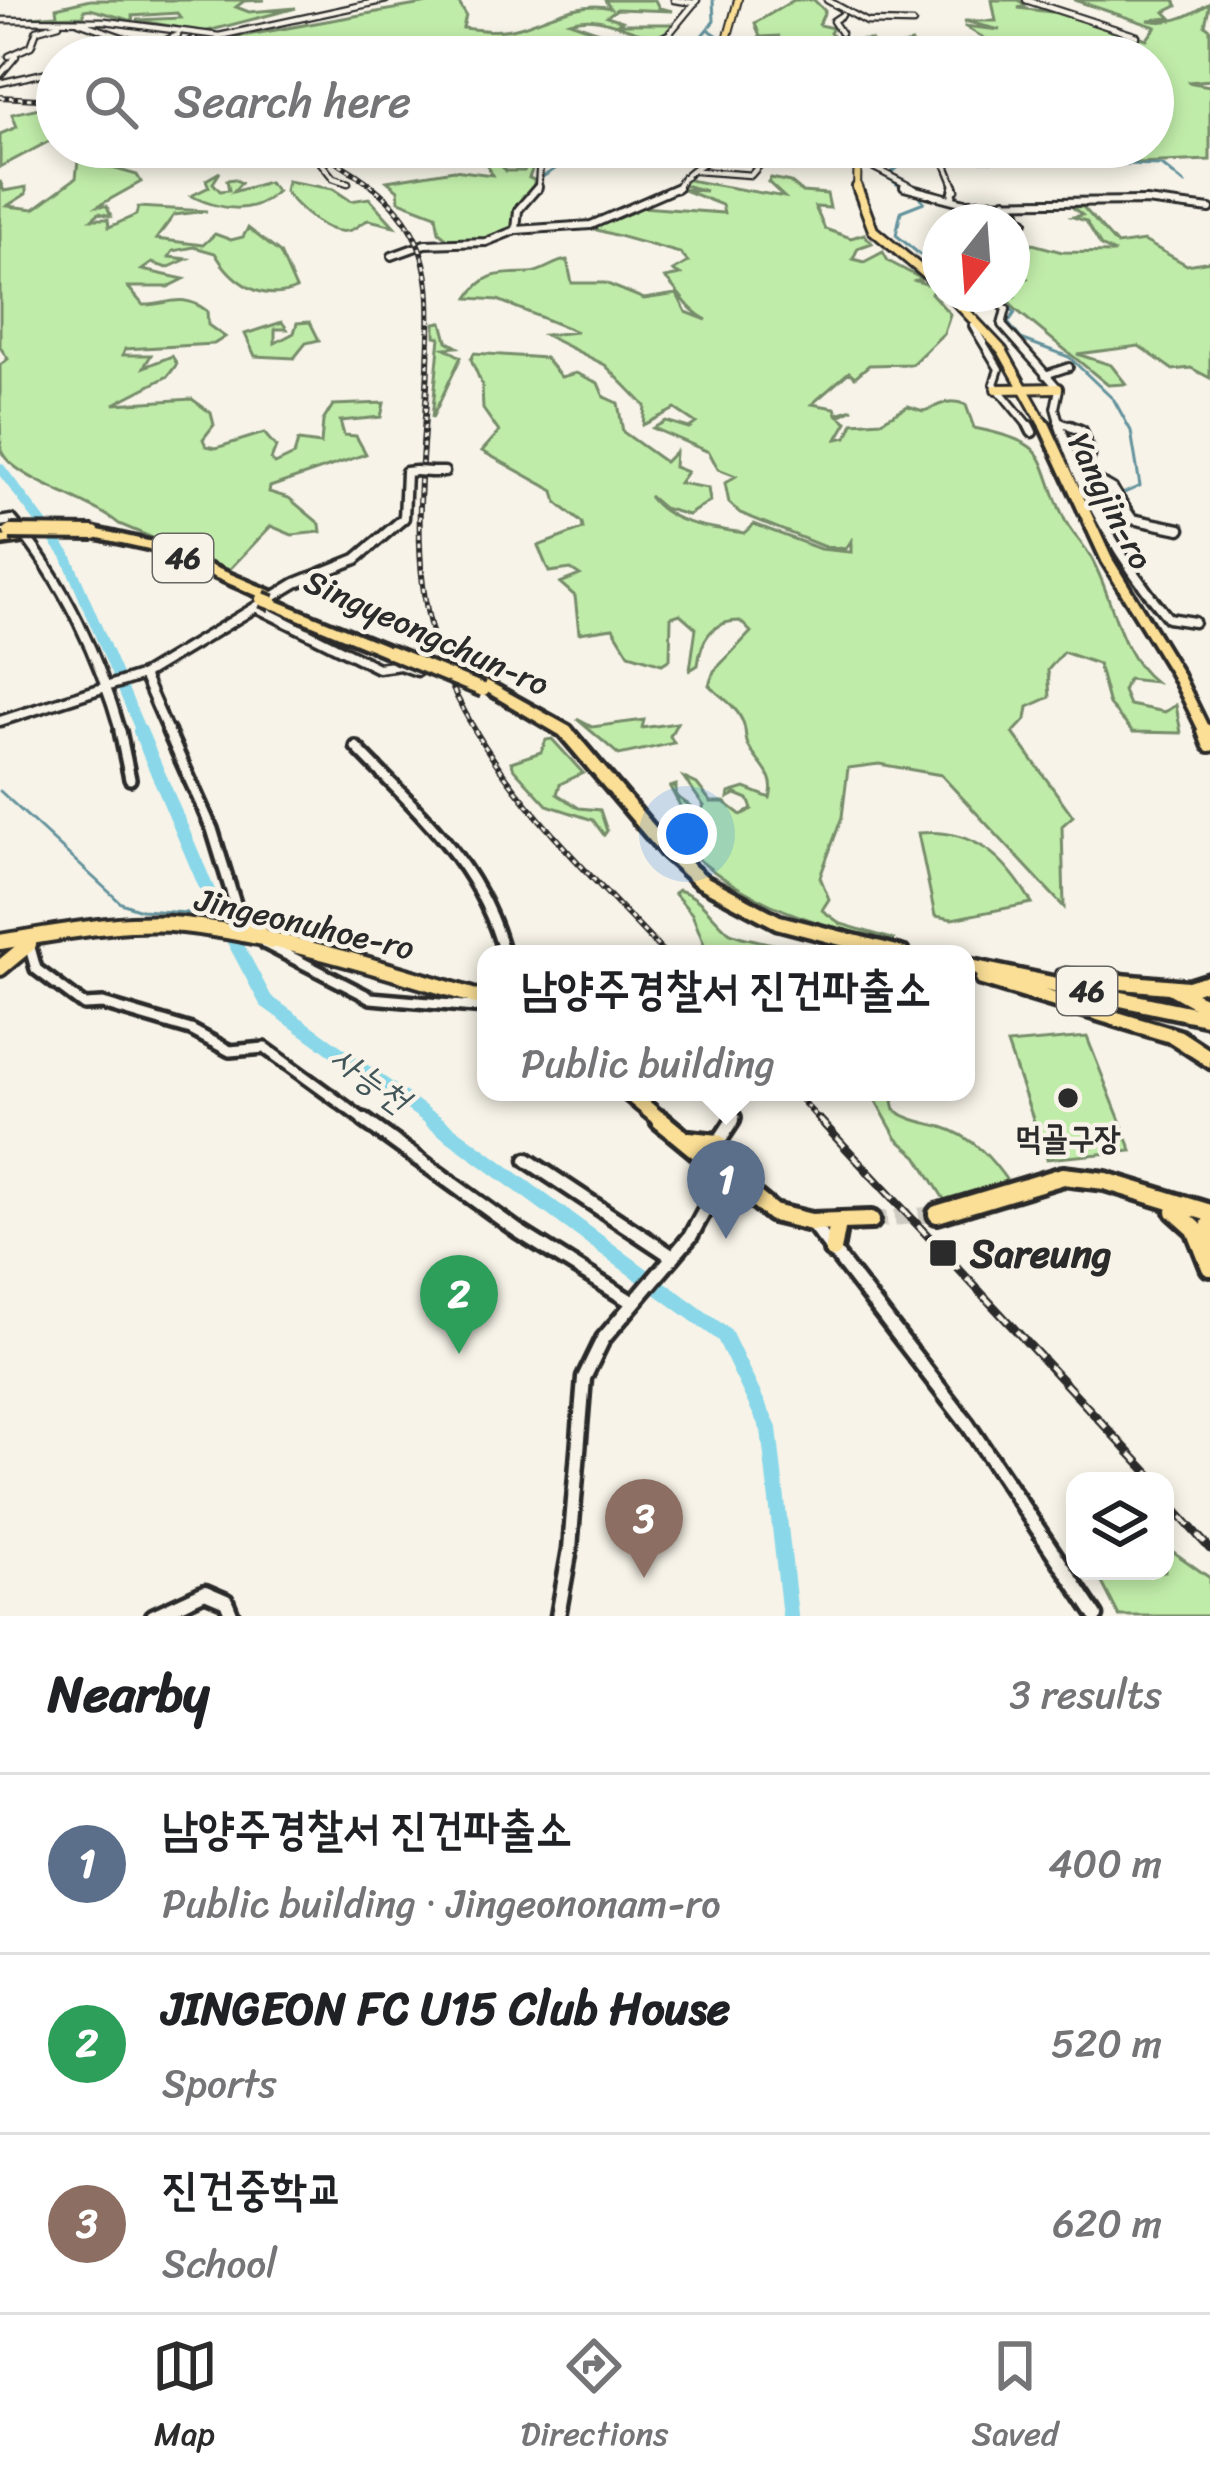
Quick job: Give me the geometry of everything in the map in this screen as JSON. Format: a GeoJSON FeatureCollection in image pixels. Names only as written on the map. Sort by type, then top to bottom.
{"type":"FeatureCollection","features":[{"type":"Feature","properties":{"kind":"highway","name":"Singyeongchun-ro"},"geometry":{"type":"LineString","coordinates":[[5,533],[97,537],[153,554],[483,687],[565,731],[667,851],[701,881],[776,922],[866,945]]}},
{"type":"Feature","properties":{"kind":"highway","name":"Singyeongchun-ro"},"geometry":{"type":"LineString","coordinates":[[483,687],[570,746],[649,844],[708,895],[764,926],[835,945]]}},
{"type":"Feature","properties":{"kind":"highway"},"geometry":{"type":"LineString","coordinates":[[975,972],[1188,988],[1210,981]]}},
{"type":"Feature","properties":{"kind":"highway"},"geometry":{"type":"LineString","coordinates":[[975,972],[1175,1036],[1210,1040]]}},
{"type":"Feature","properties":{"kind":"highway","name":"46"},"geometry":{"type":"LineString","coordinates":[[975,972],[1209,1023]]}},
{"type":"Feature","properties":{"kind":"highway"},"geometry":{"type":"LineString","coordinates":[[1155,986],[1210,1007]]}},
{"type":"Feature","properties":{"kind":"highway"},"geometry":{"type":"LineString","coordinates":[[1175,1036],[1210,1060]]}},
{"type":"Feature","properties":{"kind":"main road"},"geometry":{"type":"LineString","coordinates":[[732,36],[736,0]]}},
{"type":"Feature","properties":{"kind":"main road"},"geometry":{"type":"LineString","coordinates":[[857,168],[853,191],[860,211],[889,245],[922,270]]}},
{"type":"Feature","properties":{"kind":"main road","name":"Yangjin-ro"},"geometry":{"type":"LineString","coordinates":[[970,312],[992,333],[1028,388],[1110,551],[1169,644],[1210,722]]}},
{"type":"Feature","properties":{"kind":"main road","name":"Yangjin-ro"},"geometry":{"type":"LineString","coordinates":[[1028,388],[1108,562],[1188,690],[1210,744]]}},
{"type":"Feature","properties":{"kind":"main road"},"geometry":{"type":"LineString","coordinates":[[996,389],[1058,388]]}},
{"type":"Feature","properties":{"kind":"main road","name":"Jingeonuhoe-ro"},"geometry":{"type":"LineString","coordinates":[[0,946],[108,928],[182,925],[255,936],[477,1001]]}},
{"type":"Feature","properties":{"kind":"main road","name":"Jingeonuhoe-ro"},"geometry":{"type":"LineString","coordinates":[[0,946],[108,928]]}},
{"type":"Feature","properties":{"kind":"main road"},"geometry":{"type":"LineString","coordinates":[[0,968],[28,944]]}},
{"type":"Feature","properties":{"kind":"main road"},"geometry":{"type":"LineString","coordinates":[[639,1101],[688,1139],[714,1150],[725,1173],[785,1219],[871,1220]]}},
{"type":"Feature","properties":{"kind":"main road"},"geometry":{"type":"LineString","coordinates":[[937,1214],[968,1210],[1043,1178],[1101,1179],[1184,1215],[1210,1268]]}},
{"type":"Feature","properties":{"kind":"main road"},"geometry":{"type":"LineString","coordinates":[[709,1203],[736,1194],[753,1197]]}},
{"type":"Feature","properties":{"kind":"main road"},"geometry":{"type":"LineString","coordinates":[[1146,1198],[1208,1215],[1210,1251]]}},
{"type":"Feature","properties":{"kind":"main road"},"geometry":{"type":"LineString","coordinates":[[833,1250],[838,1223]]}},
{"type":"Feature","properties":{"kind":"street"},"geometry":{"type":"LineString","coordinates":[[0,19],[76,19],[220,34],[383,0]]}},
{"type":"Feature","properties":{"kind":"street"},"geometry":{"type":"LineString","coordinates":[[0,19],[47,23],[76,19],[199,36],[263,30],[383,0]]}},
{"type":"Feature","properties":{"kind":"street"},"geometry":{"type":"LineString","coordinates":[[674,0],[696,2]]}},
{"type":"Feature","properties":{"kind":"street"},"geometry":{"type":"LineString","coordinates":[[827,0],[842,15],[894,29],[913,23]]}},
{"type":"Feature","properties":{"kind":"street"},"geometry":{"type":"LineString","coordinates":[[1026,0],[1137,35]]}},
{"type":"Feature","properties":{"kind":"street"},"geometry":{"type":"LineString","coordinates":[[665,36],[696,2]]}},
{"type":"Feature","properties":{"kind":"street"},"geometry":{"type":"LineString","coordinates":[[841,33],[833,21],[842,15]]}},
{"type":"Feature","properties":{"kind":"street"},"geometry":{"type":"LineString","coordinates":[[76,19],[121,36]]}},
{"type":"Feature","properties":{"kind":"street"},"geometry":{"type":"LineString","coordinates":[[1,80],[12,56],[31,46],[37,30],[47,23]]}},
{"type":"Feature","properties":{"kind":"street"},"geometry":{"type":"LineString","coordinates":[[173,36],[178,34]]}},
{"type":"Feature","properties":{"kind":"street"},"geometry":{"type":"LineString","coordinates":[[1,80],[36,74]]}},
{"type":"Feature","properties":{"kind":"street"},"geometry":{"type":"LineString","coordinates":[[325,168],[333,178],[348,183]]}},
{"type":"Feature","properties":{"kind":"street"},"geometry":{"type":"LineString","coordinates":[[516,230],[518,210],[538,191],[539,168]]}},
{"type":"Feature","properties":{"kind":"street"},"geometry":{"type":"LineString","coordinates":[[392,256],[425,244],[486,242],[516,230],[546,231],[609,221],[677,189],[679,181],[702,168]]}},
{"type":"Feature","properties":{"kind":"street"},"geometry":{"type":"LineString","coordinates":[[698,171],[751,175],[754,168]]}},
{"type":"Feature","properties":{"kind":"street"},"geometry":{"type":"LineString","coordinates":[[870,168],[889,180],[962,203],[1146,201],[1210,209]]}},
{"type":"Feature","properties":{"kind":"street"},"geometry":{"type":"LineString","coordinates":[[948,168],[957,193],[952,197]]}},
{"type":"Feature","properties":{"kind":"street"},"geometry":{"type":"LineString","coordinates":[[1005,312],[1002,325],[1058,388],[1058,421],[1151,599],[1172,622],[1194,622]]}},
{"type":"Feature","properties":{"kind":"street"},"geometry":{"type":"LineString","coordinates":[[973,326],[998,369],[996,389],[1027,418],[1032,432]]}},
{"type":"Feature","properties":{"kind":"street"},"geometry":{"type":"LineString","coordinates":[[1046,375],[1069,367]]}},
{"type":"Feature","properties":{"kind":"street"},"geometry":{"type":"LineString","coordinates":[[1058,421],[1080,429],[1086,438],[1090,456],[1082,472]]}},
{"type":"Feature","properties":{"kind":"street"},"geometry":{"type":"LineString","coordinates":[[0,721],[143,675],[267,601],[356,559],[404,518],[406,472],[443,472]]}},
{"type":"Feature","properties":{"kind":"street"},"geometry":{"type":"LineString","coordinates":[[1082,472],[1112,489],[1135,520],[1180,529]]}},
{"type":"Feature","properties":{"kind":"street"},"geometry":{"type":"LineString","coordinates":[[5,533],[12,520],[42,554],[104,689],[130,778]]}},
{"type":"Feature","properties":{"kind":"street"},"geometry":{"type":"LineString","coordinates":[[267,601],[297,631],[385,674],[400,665],[417,670]]}},
{"type":"Feature","properties":{"kind":"street"},"geometry":{"type":"LineString","coordinates":[[143,675],[213,830],[232,898],[255,936],[371,998],[477,1004]]}},
{"type":"Feature","properties":{"kind":"street"},"geometry":{"type":"LineString","coordinates":[[356,747],[452,840],[494,915],[502,945]]}},
{"type":"Feature","properties":{"kind":"street"},"geometry":{"type":"LineString","coordinates":[[28,944],[36,969],[84,1005],[103,1004],[191,1030],[230,1051],[265,1048],[518,1231],[635,1299]]}},
{"type":"Feature","properties":{"kind":"street"},"geometry":{"type":"LineString","coordinates":[[714,1150],[735,1117]]}},
{"type":"Feature","properties":{"kind":"street"},"geometry":{"type":"LineString","coordinates":[[527,1160],[672,1259]]}},
{"type":"Feature","properties":{"kind":"street"},"geometry":{"type":"LineString","coordinates":[[558,1616],[570,1549],[584,1378],[603,1339],[672,1259],[725,1173]]}},
{"type":"Feature","properties":{"kind":"street"},"geometry":{"type":"LineString","coordinates":[[811,1222],[968,1425],[1096,1616]]}},
{"type":"Feature","properties":{"kind":"street"},"geometry":{"type":"LineString","coordinates":[[153,1616],[205,1592],[226,1601],[232,1616]]}},
{"type":"Feature","properties":{"kind":"green space"},"geometry":{"type":"Polygon","coordinates":[[[90,0],[265,0],[244,1],[236,7],[249,12],[296,8],[204,32],[136,20],[181,18],[177,13],[132,16],[133,21],[90,9],[84,10],[84,16],[31,17],[57,15],[56,8],[90,0]]]}},
{"type":"Feature","properties":{"kind":"green space"},"geometry":{"type":"Polygon","coordinates":[[[445,0],[457,0],[466,15],[463,28],[477,30],[512,29],[588,6],[610,8],[605,0],[655,0],[659,8],[673,11],[617,9],[607,16],[622,21],[617,24],[676,24],[660,36],[582,20],[570,22],[611,36],[242,36],[445,0]]]}},
{"type":"Feature","properties":{"kind":"green space"},"geometry":{"type":"Polygon","coordinates":[[[794,0],[814,0],[825,11],[819,25],[833,28],[832,36],[760,36],[755,23],[794,0]]]}},
{"type":"Feature","properties":{"kind":"green space"},"geometry":{"type":"Polygon","coordinates":[[[992,0],[1019,0],[1025,6],[1018,8],[1068,14],[1138,36],[980,36],[964,26],[1000,30],[964,21],[996,21],[992,0]]]}},
{"type":"Feature","properties":{"kind":"green space"},"geometry":{"type":"Polygon","coordinates":[[[1074,0],[1174,0],[1177,6],[1165,12],[1171,18],[1148,20],[1158,21],[1184,17],[1210,3],[1205,25],[1210,29],[1210,80],[1187,82],[1210,86],[1210,160],[1174,161],[1174,36],[1149,36],[1156,27],[1074,0]]]}},
{"type":"Feature","properties":{"kind":"green space"},"geometry":{"type":"Polygon","coordinates":[[[36,109],[36,148],[0,167],[0,134],[17,127],[12,114],[36,109]]]}},
{"type":"Feature","properties":{"kind":"green space"},"geometry":{"type":"Polygon","coordinates":[[[77,168],[112,168],[137,175],[141,182],[98,206],[107,206],[111,216],[99,213],[92,219],[108,219],[109,227],[136,215],[138,207],[207,211],[174,215],[156,239],[203,245],[215,234],[231,240],[243,237],[248,228],[280,253],[296,289],[260,292],[239,281],[215,253],[194,247],[173,251],[169,257],[187,259],[167,268],[152,263],[142,270],[184,279],[168,287],[128,287],[143,305],[175,301],[198,305],[207,311],[208,325],[225,337],[214,344],[125,349],[123,355],[151,355],[144,367],[172,356],[177,364],[168,376],[114,404],[192,399],[211,413],[214,425],[203,439],[206,446],[216,448],[264,433],[276,447],[271,460],[275,464],[294,455],[298,441],[321,444],[323,421],[333,405],[384,403],[381,417],[340,421],[344,435],[356,436],[366,454],[270,487],[269,492],[289,498],[320,524],[321,532],[292,535],[271,526],[229,570],[119,524],[20,470],[1,450],[0,365],[8,359],[0,347],[0,181],[4,191],[26,187],[26,194],[7,206],[34,209],[76,178],[77,168]]]}},
{"type":"Feature","properties":{"kind":"green space"},"geometry":{"type":"Polygon","coordinates":[[[488,168],[533,168],[529,178],[534,180],[534,193],[516,209],[516,227],[493,239],[449,240],[439,232],[436,215],[399,201],[398,190],[387,181],[454,170],[492,175],[488,168]]]}},
{"type":"Feature","properties":{"kind":"green space"},"geometry":{"type":"Polygon","coordinates":[[[220,172],[213,183],[220,191],[229,190],[227,180],[234,179],[241,183],[233,192],[268,182],[277,191],[257,204],[236,208],[191,196],[209,187],[206,180],[220,172]]]}},
{"type":"Feature","properties":{"kind":"green space"},"geometry":{"type":"Polygon","coordinates":[[[771,178],[790,182],[802,192],[827,194],[830,208],[815,207],[825,229],[851,238],[864,234],[872,243],[858,248],[853,259],[864,262],[883,252],[888,261],[922,279],[916,281],[922,283],[922,312],[950,314],[944,333],[912,364],[869,365],[855,377],[849,372],[812,404],[835,408],[837,414],[853,409],[839,416],[847,422],[837,439],[847,437],[853,423],[881,421],[908,406],[923,411],[954,402],[966,405],[974,428],[1030,447],[1044,466],[1066,521],[1098,571],[1131,655],[1155,682],[1128,679],[1123,691],[1129,705],[1165,712],[1176,705],[1181,733],[1133,732],[1109,705],[1098,664],[1063,652],[1048,670],[1050,697],[1028,707],[1026,719],[1013,733],[1073,816],[1062,826],[1064,907],[941,775],[879,764],[848,768],[842,817],[820,877],[829,899],[822,910],[841,924],[895,940],[801,917],[716,873],[668,829],[681,822],[683,811],[670,787],[676,785],[676,796],[699,812],[704,806],[684,778],[697,784],[711,802],[724,802],[741,815],[752,809],[748,799],[736,794],[728,798],[729,793],[745,788],[770,798],[769,777],[747,744],[742,720],[709,685],[714,671],[751,632],[740,621],[715,628],[705,640],[698,665],[690,670],[696,628],[680,614],[671,617],[670,659],[662,664],[629,654],[613,628],[579,633],[575,596],[560,583],[580,575],[571,569],[549,572],[538,546],[583,529],[582,523],[557,503],[554,491],[482,451],[499,432],[483,409],[482,385],[471,359],[474,353],[545,358],[561,377],[576,373],[598,383],[604,397],[618,403],[623,432],[665,462],[675,452],[674,467],[687,472],[679,483],[708,488],[710,501],[688,515],[663,508],[649,496],[668,513],[692,524],[744,533],[754,524],[820,549],[851,552],[851,541],[846,549],[822,546],[740,513],[729,503],[725,483],[736,476],[718,469],[709,452],[653,428],[666,421],[689,428],[696,423],[675,409],[643,425],[645,406],[605,365],[545,335],[577,332],[498,300],[468,298],[494,276],[534,272],[567,260],[572,283],[605,283],[644,299],[677,294],[686,312],[707,320],[665,278],[680,275],[673,271],[688,262],[680,253],[593,229],[641,207],[724,213],[722,205],[681,189],[706,191],[683,185],[683,179],[784,197],[768,182],[771,178]]]}},
{"type":"Feature","properties":{"kind":"green space"},"geometry":{"type":"Polygon","coordinates":[[[287,181],[333,189],[351,201],[369,198],[394,226],[369,220],[344,231],[324,226],[285,191],[287,181]]]}},
{"type":"Feature","properties":{"kind":"green space"},"geometry":{"type":"Polygon","coordinates":[[[1071,206],[1083,207],[1117,245],[1144,241],[1187,265],[1210,261],[1210,378],[1191,368],[1173,370],[1139,346],[1077,354],[1111,365],[1126,384],[1108,385],[1019,312],[1030,312],[1030,246],[1062,252],[1115,253],[1101,246],[1086,221],[1073,217],[1082,215],[1071,206]]]}},
{"type":"Feature","properties":{"kind":"green space"},"geometry":{"type":"Polygon","coordinates":[[[282,322],[287,329],[275,329],[275,343],[294,333],[297,323],[310,322],[319,340],[306,343],[294,358],[255,356],[245,334],[282,322]]]}},
{"type":"Feature","properties":{"kind":"green space"},"geometry":{"type":"Polygon","coordinates":[[[442,322],[447,341],[457,347],[445,348],[461,357],[432,418],[440,337],[435,336],[435,323],[442,322]]]}},
{"type":"Feature","properties":{"kind":"green space"},"geometry":{"type":"Polygon","coordinates":[[[577,719],[592,727],[644,720],[642,728],[677,723],[670,736],[674,743],[619,755],[577,719]]]}},
{"type":"Feature","properties":{"kind":"green space"},"geometry":{"type":"Polygon","coordinates":[[[552,739],[583,773],[560,784],[557,794],[579,808],[600,810],[604,835],[593,820],[547,805],[514,769],[511,762],[541,752],[546,740],[552,739]]]}},
{"type":"Feature","properties":{"kind":"green space"},"geometry":{"type":"Polygon","coordinates":[[[918,833],[956,835],[986,849],[1011,872],[1032,903],[952,919],[935,916],[918,833]]]}},
{"type":"Feature","properties":{"kind":"green space"},"geometry":{"type":"Polygon","coordinates":[[[678,890],[699,902],[729,932],[776,945],[704,945],[692,914],[674,893],[678,890]]]}},
{"type":"Feature","properties":{"kind":"green space","name":"먹골구장"},"geometry":{"type":"Polygon","coordinates":[[[1087,1037],[1132,1151],[1047,1159],[1007,1044],[1087,1037]]]}},
{"type":"Feature","properties":{"kind":"green space"},"geometry":{"type":"Polygon","coordinates":[[[876,1101],[893,1101],[895,1110],[912,1119],[963,1136],[1010,1185],[949,1207],[917,1156],[897,1139],[876,1101]]]}},
{"type":"Feature","properties":{"kind":"green space"},"geometry":{"type":"Polygon","coordinates":[[[1174,1552],[1210,1578],[1210,1616],[1119,1616],[1101,1580],[1174,1580],[1174,1552]]]}},
{"type":"Feature","properties":{"kind":"waterway"},"geometry":{"type":"LineString","coordinates":[[702,36],[714,21],[713,0]]}},
{"type":"Feature","properties":{"kind":"waterway"},"geometry":{"type":"LineString","coordinates":[[709,30],[718,36]]}},
{"type":"Feature","properties":{"kind":"waterway"},"geometry":{"type":"LineString","coordinates":[[541,178],[556,168]]}},
{"type":"Feature","properties":{"kind":"waterway"},"geometry":{"type":"LineString","coordinates":[[897,168],[887,176],[903,189]]}},
{"type":"Feature","properties":{"kind":"waterway"},"geometry":{"type":"LineString","coordinates":[[1166,168],[1185,184]]}},
{"type":"Feature","properties":{"kind":"waterway"},"geometry":{"type":"LineString","coordinates":[[918,194],[924,202],[901,211],[896,235],[922,256]]}},
{"type":"Feature","properties":{"kind":"waterway"},"geometry":{"type":"LineString","coordinates":[[1014,312],[1008,323],[1021,339],[1069,357],[1114,400],[1131,431],[1140,486],[1122,494]]}},
{"type":"Feature","properties":{"kind":"waterway","name":"사능천"},"geometry":{"type":"LineString","coordinates":[[0,468],[66,555],[142,734]]}},
{"type":"Feature","properties":{"kind":"waterway","name":"사능천"},"geometry":{"type":"LineString","coordinates":[[140,731],[210,896],[266,1001],[437,1123]]}},
{"type":"Feature","properties":{"kind":"waterway"},"geometry":{"type":"LineString","coordinates":[[0,791],[121,903],[141,910],[220,915]]}},
{"type":"Feature","properties":{"kind":"waterway","name":"사능천"},"geometry":{"type":"LineString","coordinates":[[432,1120],[724,1335],[769,1429],[790,1616]]}},
{"type":"Feature","properties":{"kind":"tunnel"},"geometry":{"type":"LineString","coordinates":[[871,1220],[937,1214]]}},
{"type":"Feature","properties":{"kind":"railway"},"geometry":{"type":"LineString","coordinates":[[0,97],[36,99]]}},
{"type":"Feature","properties":{"kind":"railway"},"geometry":{"type":"LineString","coordinates":[[346,168],[380,193],[403,218],[424,264],[429,315],[420,545],[422,580],[437,649],[455,693],[504,775],[657,945]]}},
{"type":"Feature","properties":{"kind":"railway"},"geometry":{"type":"LineString","coordinates":[[802,1101],[822,1123]]}},
{"type":"Feature","properties":{"kind":"railway"},"geometry":{"type":"LineString","coordinates":[[820,1120],[1148,1472]]}},
{"type":"Feature","properties":{"kind":"railway"},"geometry":{"type":"LineString","coordinates":[[1174,1509],[1210,1549]]}},
{"type":"Feature","properties":{"kind":"place","name":"먹골구장"},"geometry":{"type":"Point","coordinates":[1068,1098]}},
{"type":"Feature","properties":{"kind":"place","name":"남양주경찰서 진건파출소"},"geometry":{"type":"Point","coordinates":[726,1239]}},
{"type":"Feature","properties":{"kind":"place","name":"Sareung"},"geometry":{"type":"Point","coordinates":[943,1253]}},
{"type":"Feature","properties":{"kind":"place","name":"JINGEON FC U15 Club House"},"geometry":{"type":"Point","coordinates":[459,1354]}},
{"type":"Feature","properties":{"kind":"place","name":"진건중학교"},"geometry":{"type":"Point","coordinates":[644,1578]}}]}
